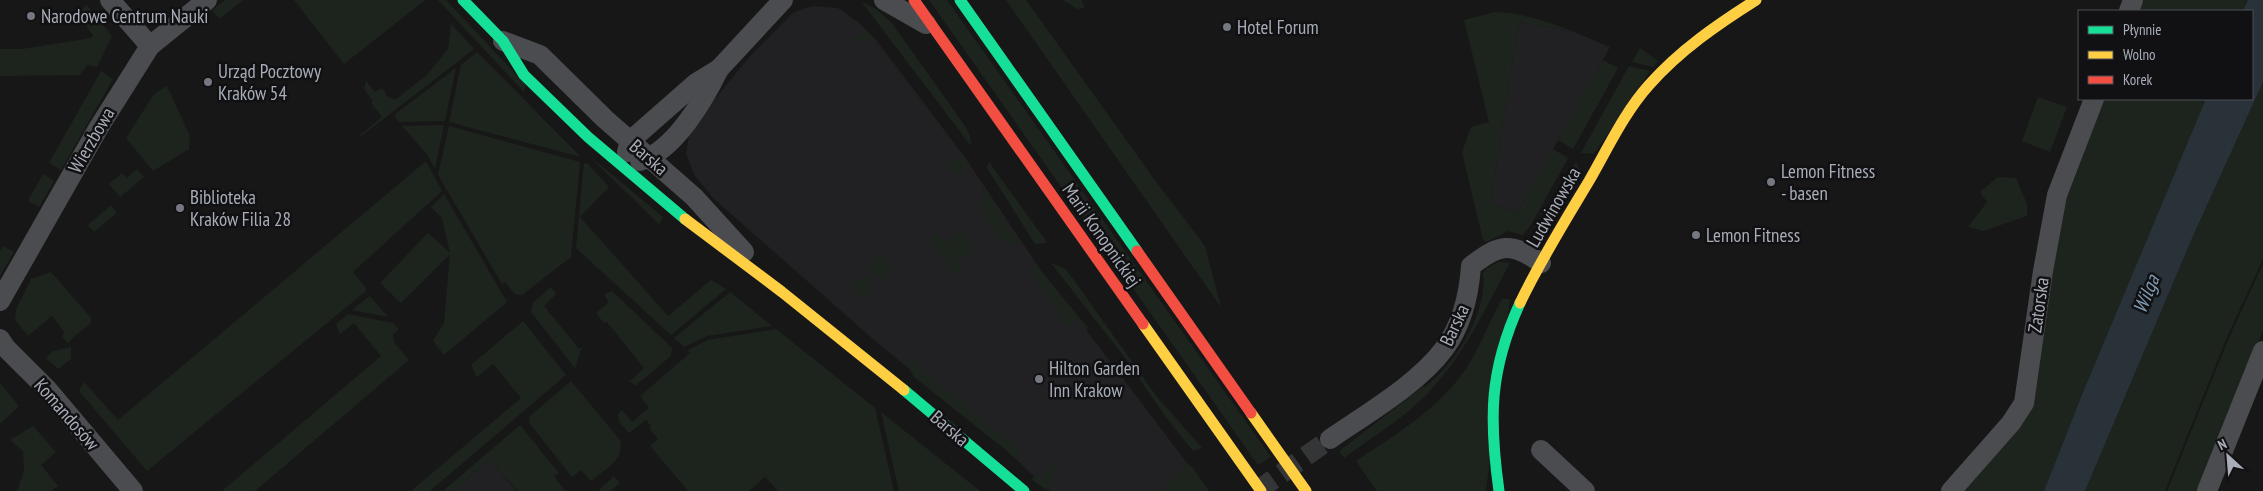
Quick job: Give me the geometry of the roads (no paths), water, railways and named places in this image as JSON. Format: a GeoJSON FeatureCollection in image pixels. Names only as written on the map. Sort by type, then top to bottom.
{"type":"FeatureCollection","features":[{"type":"Feature","properties":{"kind":"street"},"geometry":{"type":"LineString","coordinates":[[110,0],[150,46]]}},
{"type":"Feature","properties":{"kind":"street","name":"Wierzbowa"},"geometry":{"type":"LineString","coordinates":[[0,301],[99,127],[150,46],[207,0]]}},
{"type":"Feature","properties":{"kind":"street","name":"Barska"},"geometry":{"type":"LineString","coordinates":[[464,0],[503,41],[524,75],[588,137],[678,213],[782,292],[930,410],[1024,491]]}},
{"type":"Feature","properties":{"kind":"street"},"geometry":{"type":"LineString","coordinates":[[884,0],[934,28]]}},
{"type":"Feature","properties":{"kind":"street","name":"Marii Konopnickiej"},"geometry":{"type":"LineString","coordinates":[[914,0],[1261,491]]}},
{"type":"Feature","properties":{"kind":"street","name":"Marii Konopnickiej"},"geometry":{"type":"LineString","coordinates":[[960,0],[1306,491]]}},
{"type":"Feature","properties":{"kind":"street","name":"Ludwinowska"},"geometry":{"type":"LineString","coordinates":[[1499,491],[1492,421],[1493,396],[1498,366],[1507,332],[1540,263],[1607,148],[1649,85],[1694,41],[1756,0]]}},
{"type":"Feature","properties":{"kind":"street"},"geometry":{"type":"LineString","coordinates":[[624,166],[630,141],[696,83],[719,69],[785,1]]}},
{"type":"Feature","properties":{"kind":"street","name":"Barska"},"geometry":{"type":"LineString","coordinates":[[503,41],[540,55],[605,119],[694,197],[782,292]]}},
{"type":"Feature","properties":{"kind":"street"},"geometry":{"type":"LineString","coordinates":[[624,166],[651,158],[682,129],[708,93],[719,69]]}},
{"type":"Feature","properties":{"kind":"street","name":"Zatorska"},"geometry":{"type":"LineString","coordinates":[[1951,491],[2011,423],[2024,403],[2043,270],[2057,196],[2094,100]]}},
{"type":"Feature","properties":{"kind":"street","name":"Barska"},"geometry":{"type":"LineString","coordinates":[[1330,439],[1400,390],[1444,350],[1460,319],[1469,291],[1471,266],[1486,254],[1506,248],[1523,250],[1540,263]]}},
{"type":"Feature","properties":{"kind":"street","name":"Komandosów"},"geometry":{"type":"LineString","coordinates":[[0,339],[6,348],[47,389],[133,491]]}},
{"type":"Feature","properties":{"kind":"street"},"geometry":{"type":"LineString","coordinates":[[2208,491],[2263,350]]}},
{"type":"Feature","properties":{"kind":"street"},"geometry":{"type":"LineString","coordinates":[[1541,450],[1585,491]]}},
{"type":"Feature","properties":{"kind":"water","name":"Wilga"},"geometry":{"type":"Polygon","coordinates":[[[2248,0],[2263,0],[2263,82],[2193,236],[2085,491],[2044,491],[2081,397],[2206,100],[2253,100],[2253,10],[2243,10],[2248,0]]]}},
{"type":"Feature","properties":{"kind":"tunnel"},"geometry":{"type":"LineString","coordinates":[[1257,491],[1330,439]]}},
{"type":"Feature","properties":{"kind":"place","name":"Narodowe Centrum Nauki"},"geometry":{"type":"Point","coordinates":[31,16]}},
{"type":"Feature","properties":{"kind":"place","name":"Hotel Forum"},"geometry":{"type":"Point","coordinates":[1227,27]}},
{"type":"Feature","properties":{"kind":"place","name":"Urząd Pocztowy Kraków 54"},"geometry":{"type":"Point","coordinates":[208,82]}},
{"type":"Feature","properties":{"kind":"place","name":"Lemon Fitness - basen"},"geometry":{"type":"Point","coordinates":[1771,182]}},
{"type":"Feature","properties":{"kind":"place","name":"Biblioteka Kraków Filia 28"},"geometry":{"type":"Point","coordinates":[180,208]}},
{"type":"Feature","properties":{"kind":"place","name":"Lemon Fitness"},"geometry":{"type":"Point","coordinates":[1696,235]}},
{"type":"Feature","properties":{"kind":"place","name":"Hilton Garden Inn Krakow"},"geometry":{"type":"Point","coordinates":[1039,379]}}]}
